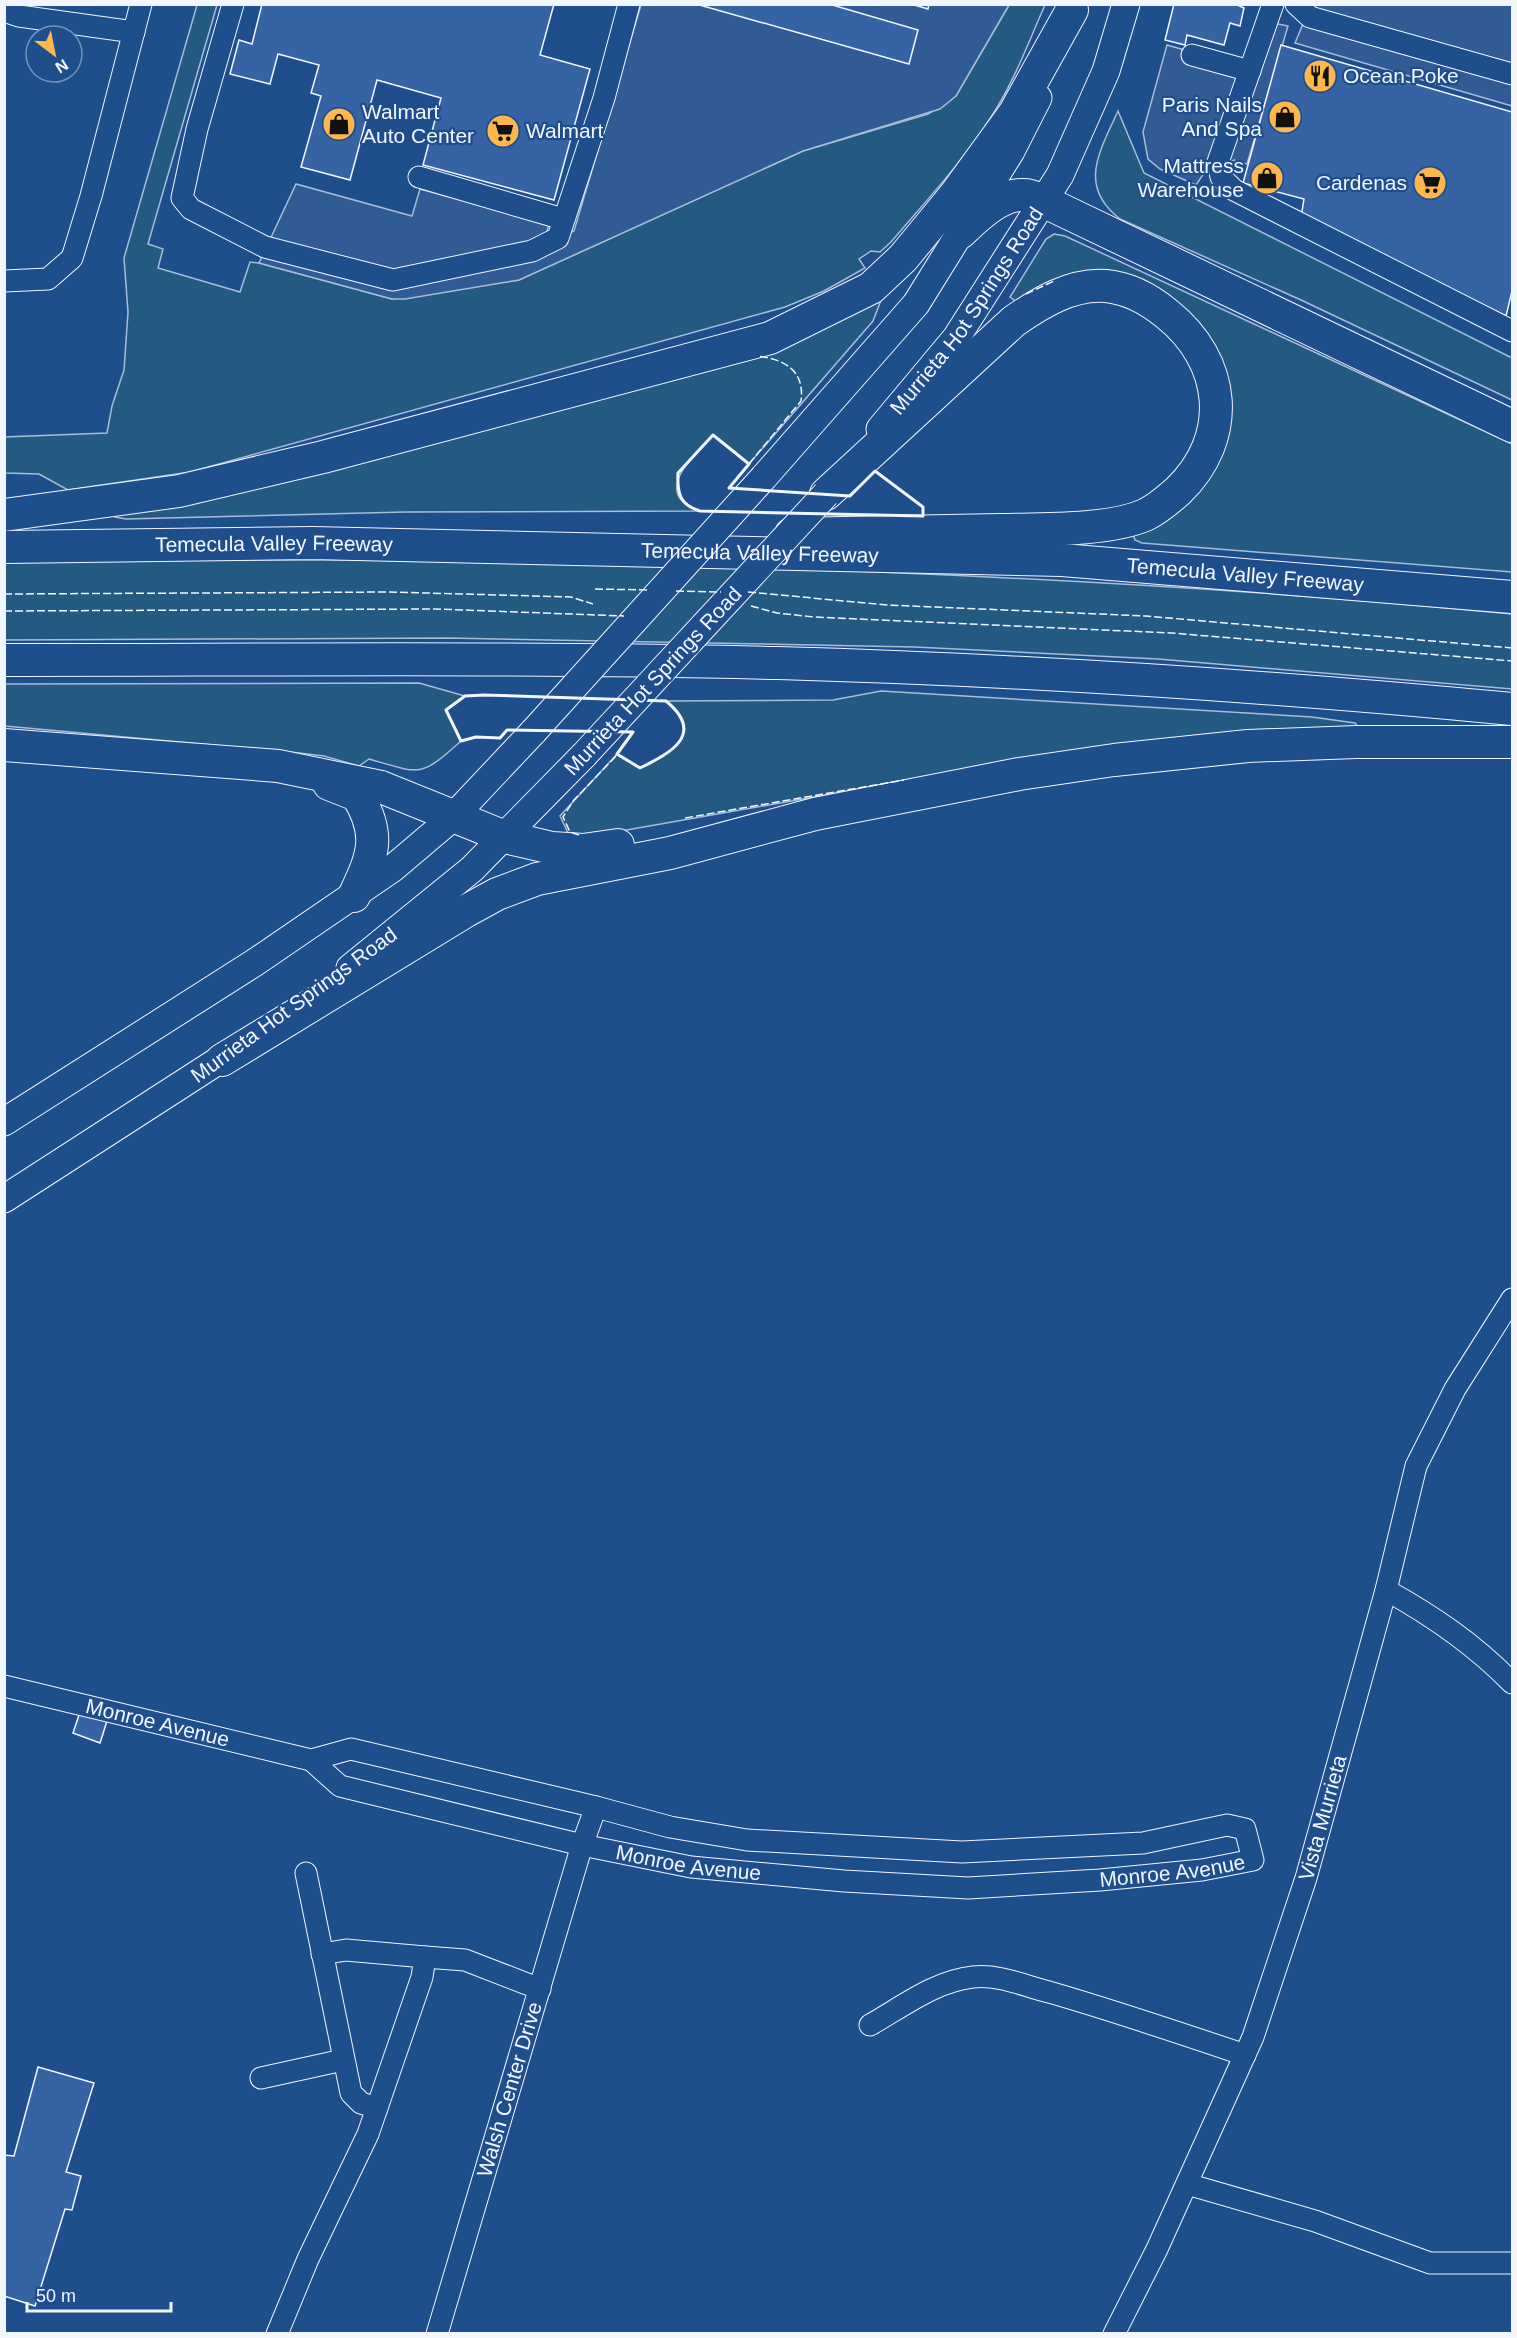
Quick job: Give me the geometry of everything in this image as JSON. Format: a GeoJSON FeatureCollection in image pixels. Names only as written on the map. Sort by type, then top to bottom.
{"type":"FeatureCollection","features":[{"type":"Feature","properties":{"kind":"highway"},"geometry":{"type":"LineString","coordinates":[[4,515],[179,492],[323,458],[770,338],[871,288],[903,258],[955,195],[1014,114],[1073,7]]}},
{"type":"Feature","properties":{"kind":"highway"},"geometry":{"type":"LineString","coordinates":[[961,232],[985,210],[1005,199],[1025,195],[1043,201],[1512,426]]}},
{"type":"Feature","properties":{"kind":"highway"},"geometry":{"type":"LineString","coordinates":[[312,543],[1043,529],[1114,523],[1145,515],[1171,497],[1192,477],[1205,456],[1215,429],[1212,374],[1200,349],[1181,325],[1156,306],[1135,294],[1105,286],[1073,290],[1042,302],[1014,321],[826,494]]}},
{"type":"Feature","properties":{"kind":"highway","name":"Temecula Valley Freeway"},"geometry":{"type":"LineString","coordinates":[[4,547],[312,543],[1062,560],[1512,597]]}},
{"type":"Feature","properties":{"kind":"highway"},"geometry":{"type":"LineString","coordinates":[[4,660],[526,659],[779,663],[1027,673],[1512,709]]}},
{"type":"Feature","properties":{"kind":"highway"},"geometry":{"type":"LineString","coordinates":[[4,745],[278,766],[381,787],[452,818],[505,837],[552,848],[583,850],[815,814],[1019,774],[1114,760],[1248,746],[1356,742],[1512,742]]}},
{"type":"Feature","properties":{"kind":"highway"},"geometry":{"type":"LineString","coordinates":[[278,766],[357,795],[367,811],[373,828],[373,848],[354,896]]}},
{"type":"Feature","properties":{"kind":"highway"},"geometry":{"type":"LineString","coordinates":[[222,1060],[497,894],[537,879],[670,853],[815,814]]}},
{"type":"Feature","properties":{"kind":"main road","name":"Murrieta Hot Springs Road"},"geometry":{"type":"LineString","coordinates":[[4,1198],[222,1060],[322,990],[415,918],[505,837],[584,755],[826,494],[956,338],[1060,175],[1082,131],[1106,71],[1126,4]]}},
{"type":"Feature","properties":{"kind":"main road"},"geometry":{"type":"LineString","coordinates":[[4,1122],[354,896],[393,868],[452,818],[764,477],[916,304],[1011,151],[1052,71],[1073,7]]}},
{"type":"Feature","properties":{"kind":"street"},"geometry":{"type":"LineString","coordinates":[[4,281],[48,279],[72,258],[141,4]]}},
{"type":"Feature","properties":{"kind":"street"},"geometry":{"type":"LineString","coordinates":[[233,4],[184,180],[182,198],[191,209],[266,247],[393,279],[531,250],[558,238],[604,98],[629,4]]}},
{"type":"Feature","properties":{"kind":"street"},"geometry":{"type":"LineString","coordinates":[[1273,4],[1218,162],[1221,177],[1234,190],[1512,331]]}},
{"type":"Feature","properties":{"kind":"street"},"geometry":{"type":"LineString","coordinates":[[1296,4],[1310,17],[1512,74]]}},
{"type":"Feature","properties":{"kind":"street"},"geometry":{"type":"LineString","coordinates":[[4,10],[19,16],[134,32]]}},
{"type":"Feature","properties":{"kind":"street"},"geometry":{"type":"LineString","coordinates":[[1192,55],[1250,72]]}},
{"type":"Feature","properties":{"kind":"street"},"geometry":{"type":"LineString","coordinates":[[419,177],[563,219]]}},
{"type":"Feature","properties":{"kind":"street","name":"Vista Murrieta"},"geometry":{"type":"LineString","coordinates":[[1114,2334],[1187,2184],[1245,2055],[1306,1878],[1386,1590],[1416,1466],[1455,1389],[1512,1299]]}},
{"type":"Feature","properties":{"kind":"street"},"geometry":{"type":"LineString","coordinates":[[1386,1590],[1435,1618],[1481,1651],[1512,1683]]}},
{"type":"Feature","properties":{"kind":"street","name":"Monroe Avenue"},"geometry":{"type":"LineString","coordinates":[[4,1686],[311,1760],[340,1786],[582,1845],[691,1867],[844,1881],[968,1888],[1100,1880],[1202,1870],[1253,1860],[1245,1829],[1227,1825],[1143,1843],[962,1852],[747,1840],[670,1827],[596,1807],[351,1749],[311,1760]]}},
{"type":"Feature","properties":{"kind":"street","name":"Walsh Center Drive"},"geometry":{"type":"LineString","coordinates":[[437,2334],[582,1845],[596,1807]]}},
{"type":"Feature","properties":{"kind":"street"},"geometry":{"type":"LineString","coordinates":[[306,1873],[351,2093],[362,2103],[377,2108]]}},
{"type":"Feature","properties":{"kind":"street"},"geometry":{"type":"LineString","coordinates":[[322,1954],[346,1950],[465,1960],[540,1989]]}},
{"type":"Feature","properties":{"kind":"street"},"geometry":{"type":"LineString","coordinates":[[277,2334],[308,2259],[368,2134],[422,1977],[425,1957]]}},
{"type":"Feature","properties":{"kind":"street"},"geometry":{"type":"LineString","coordinates":[[870,2025],[937,1987],[952,1981],[974,1977],[997,1978],[1110,2010],[1245,2055]]}},
{"type":"Feature","properties":{"kind":"street"},"geometry":{"type":"LineString","coordinates":[[261,2078],[343,2060]]}},
{"type":"Feature","properties":{"kind":"street"},"geometry":{"type":"LineString","coordinates":[[1187,2184],[1315,2221],[1430,2263],[1512,2263]]}},
{"type":"Feature","properties":{"kind":"shaded area"},"geometry":{"type":"Polygon","coordinates":[[[197,5],[217,5],[148,244],[163,249],[158,268],[240,292],[250,262],[259,263],[392,299],[519,280],[803,151],[928,114],[956,96],[1009,5],[1045,5],[1005,93],[967,152],[891,242],[880,252],[871,251],[859,259],[865,268],[824,291],[785,307],[190,472],[68,490],[39,474],[5,473],[4,437],[107,433],[112,406],[124,370],[128,312],[124,258],[197,5]]]}},
{"type":"Feature","properties":{"kind":"shaded area"},"geometry":{"type":"Polygon","coordinates":[[[641,5],[1009,5],[956,96],[940,109],[803,151],[519,280],[405,299],[392,299],[259,263],[296,184],[412,216],[420,189],[549,224],[543,245],[574,231],[641,5]]]}},
{"type":"Feature","properties":{"kind":"shaded area"},"geometry":{"type":"Polygon","coordinates":[[[1311,5],[1512,5],[1512,106],[1295,43],[1311,5]]]}},
{"type":"Feature","properties":{"kind":"shaded area"},"geometry":{"type":"Polygon","coordinates":[[[1264,21],[1288,26],[1247,164],[1234,160],[1204,173],[1196,185],[1160,169],[1148,159],[1143,132],[1167,45],[1247,68],[1264,21]]]}},
{"type":"Feature","properties":{"kind":"shaded area"},"geometry":{"type":"Polygon","coordinates":[[[1118,111],[1144,173],[1512,358],[1512,400],[1301,300],[1120,219],[1107,207],[1099,194],[1096,181],[1099,154],[1118,111]]]}},
{"type":"Feature","properties":{"kind":"shaded area"},"geometry":{"type":"Polygon","coordinates":[[[1054,234],[1065,236],[1512,444],[1512,572],[1142,543],[1135,540],[1133,534],[1222,434],[1159,294],[1018,303],[1010,297],[1046,239],[1054,234]]]}},
{"type":"Feature","properties":{"kind":"shaded area"},"geometry":{"type":"Polygon","coordinates":[[[883,295],[873,321],[749,464],[713,435],[696,453],[680,474],[677,485],[678,495],[685,504],[700,511],[405,512],[126,519],[115,517],[114,514],[883,295]]]}},
{"type":"Feature","properties":{"kind":"shaded area"},"geometry":{"type":"Polygon","coordinates":[[[429,560],[746,567],[1130,584],[1385,602],[1512,614],[1512,689],[1158,659],[914,647],[448,638],[5,640],[4,561],[429,560]]]}},
{"type":"Feature","properties":{"kind":"shaded area"},"geometry":{"type":"Polygon","coordinates":[[[419,683],[465,696],[446,710],[461,741],[437,762],[419,770],[400,768],[369,759],[359,766],[324,756],[299,753],[5,726],[4,684],[419,683]]]}},
{"type":"Feature","properties":{"kind":"shaded area"},"geometry":{"type":"Polygon","coordinates":[[[881,691],[1312,717],[1355,723],[1358,727],[928,777],[621,831],[577,835],[568,833],[560,816],[617,754],[640,768],[663,756],[680,741],[684,733],[683,723],[678,713],[666,701],[833,700],[881,691]]]}},
{"type":"Feature","properties":{"kind":"building","name":"Walmart"},"geometry":{"type":"Polygon","coordinates":[[[262,4],[554,4],[540,55],[590,69],[554,200],[423,165],[441,98],[377,80],[350,180],[301,167],[321,96],[311,93],[319,65],[278,54],[270,84],[230,74],[239,40],[252,44],[262,4]]]}},
{"type":"Feature","properties":{"kind":"building"},"geometry":{"type":"Polygon","coordinates":[[[696,4],[829,4],[918,30],[909,64],[696,4]]]}},
{"type":"Feature","properties":{"kind":"building"},"geometry":{"type":"Polygon","coordinates":[[[911,4],[929,4],[928,9],[911,4]]]}},
{"type":"Feature","properties":{"kind":"building"},"geometry":{"type":"Polygon","coordinates":[[[1174,4],[1235,4],[1244,8],[1240,26],[1230,23],[1224,45],[1187,35],[1185,45],[1165,40],[1174,4]]]}},
{"type":"Feature","properties":{"kind":"building"},"geometry":{"type":"Polygon","coordinates":[[[1281,45],[1512,112],[1512,291],[1506,316],[1301,217],[1304,199],[1243,183],[1281,45]]]}},
{"type":"Feature","properties":{"kind":"building"},"geometry":{"type":"Polygon","coordinates":[[[81,1709],[108,1718],[100,1743],[73,1733],[81,1709]]]}},
{"type":"Feature","properties":{"kind":"building"},"geometry":{"type":"Polygon","coordinates":[[[38,2067],[94,2083],[66,2172],[81,2176],[72,2210],[65,2209],[35,2306],[4,2296],[4,2155],[14,2156],[38,2067]]]}},
{"type":"Feature","properties":{"kind":"fence"},"geometry":{"type":"LineString","coordinates":[[1026,294],[1056,280]]}},
{"type":"Feature","properties":{"kind":"fence"},"geometry":{"type":"LineString","coordinates":[[749,464],[801,401],[800,381],[791,368],[776,360],[757,356]]}},
{"type":"Feature","properties":{"kind":"fence"},"geometry":{"type":"LineString","coordinates":[[595,589],[649,590]]}},
{"type":"Feature","properties":{"kind":"fence"},"geometry":{"type":"LineString","coordinates":[[676,591],[721,592]]}},
{"type":"Feature","properties":{"kind":"fence"},"geometry":{"type":"LineString","coordinates":[[4,594],[390,592],[571,597],[593,604]]}},
{"type":"Feature","properties":{"kind":"fence"},"geometry":{"type":"LineString","coordinates":[[748,592],[887,605],[1146,616],[1512,648]]}},
{"type":"Feature","properties":{"kind":"fence"},"geometry":{"type":"LineString","coordinates":[[751,606],[777,613],[814,617],[1171,633],[1512,661]]}},
{"type":"Feature","properties":{"kind":"fence"},"geometry":{"type":"LineString","coordinates":[[4,611],[436,609],[624,616]]}},
{"type":"Feature","properties":{"kind":"fence"},"geometry":{"type":"LineString","coordinates":[[579,835],[570,832],[563,817],[574,800],[617,755]]}},
{"type":"Feature","properties":{"kind":"fence"},"geometry":{"type":"LineString","coordinates":[[685,818],[904,780]]}},
{"type":"Feature","properties":{"kind":"wall"},"geometry":{"type":"LineString","coordinates":[[713,435],[749,464],[729,488],[850,496],[875,471],[923,507],[923,516],[693,509],[681,498],[678,473],[713,435]]}},
{"type":"Feature","properties":{"kind":"wall"},"geometry":{"type":"LineString","coordinates":[[484,695],[666,701],[678,713],[683,723],[684,733],[672,749],[640,768],[617,754],[633,732],[507,730],[500,738],[476,737],[461,741],[446,710],[465,696],[484,695]]}},
{"type":"Feature","properties":{"kind":"place","name":"Ocean Poke"},"geometry":{"type":"Point","coordinates":[1320,76]}},
{"type":"Feature","properties":{"kind":"place","name":"Paris Nails And Spa"},"geometry":{"type":"Point","coordinates":[1285,117]}},
{"type":"Feature","properties":{"kind":"place","name":"Walmart Auto Center"},"geometry":{"type":"Point","coordinates":[339,124]}},
{"type":"Feature","properties":{"kind":"place","name":"Walmart"},"geometry":{"type":"Point","coordinates":[503,131]}},
{"type":"Feature","properties":{"kind":"place","name":"Mattress Warehouse"},"geometry":{"type":"Point","coordinates":[1267,178]}},
{"type":"Feature","properties":{"kind":"place","name":"Cardenas"},"geometry":{"type":"Point","coordinates":[1430,183]}}]}
